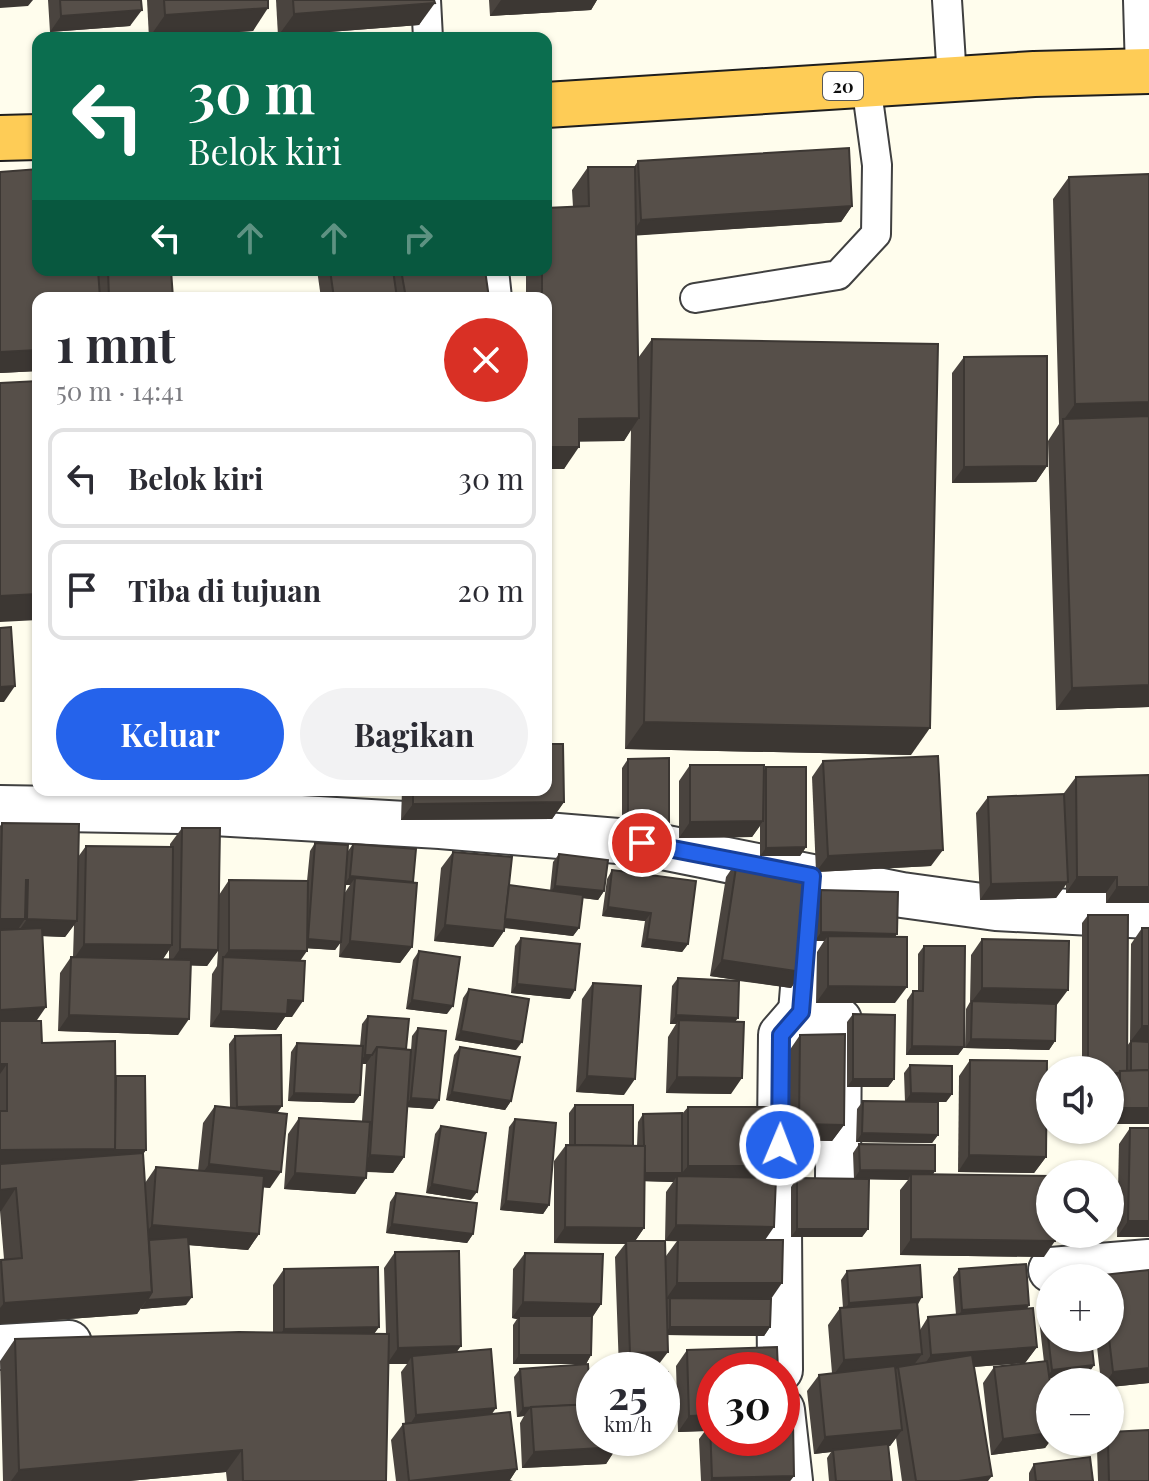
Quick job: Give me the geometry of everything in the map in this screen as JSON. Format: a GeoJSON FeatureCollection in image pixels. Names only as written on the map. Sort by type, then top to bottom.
{"type":"FeatureCollection","features":[{"type":"Feature","properties":{"kind":"highway","name":"20"},"geometry":{"type":"LineString","coordinates":[[552,105],[1034,74],[1144,71]]}},
{"type":"Feature","properties":{"kind":"highway"},"geometry":{"type":"LineString","coordinates":[[0,138],[32,137]]}},
{"type":"Feature","properties":{"kind":"street"},"geometry":{"type":"LineString","coordinates":[[0,808],[195,812],[440,826],[626,841],[902,895],[996,908],[1149,916]]}},
{"type":"Feature","properties":{"kind":"street"},"geometry":{"type":"LineString","coordinates":[[780,1352],[781,1035],[801,1012],[812,876]]}},
{"type":"Feature","properties":{"kind":"street"},"geometry":{"type":"LineString","coordinates":[[801,1012],[839,1020],[838,1177]]}},
{"type":"Feature","properties":{"kind":"street"},"geometry":{"type":"LineString","coordinates":[[1124,1264],[1149,1262]]}},
{"type":"Feature","properties":{"kind":"street"},"geometry":{"type":"LineString","coordinates":[[0,1347],[110,1340]]}},
{"type":"Feature","properties":{"kind":"street"},"geometry":{"type":"LineString","coordinates":[[787,1456],[790,1481]]}},
{"type":"Feature","properties":{"kind":"lane"},"geometry":{"type":"LineString","coordinates":[[426,0],[428,32]]}},
{"type":"Feature","properties":{"kind":"lane"},"geometry":{"type":"LineString","coordinates":[[947,0],[952,79]]}},
{"type":"Feature","properties":{"kind":"lane"},"geometry":{"type":"LineString","coordinates":[[1138,0],[1144,71]]}},
{"type":"Feature","properties":{"kind":"lane"},"geometry":{"type":"LineString","coordinates":[[695,298],[838,275],[876,234],[877,165],[866,84]]}},
{"type":"Feature","properties":{"kind":"building"},"geometry":{"type":"Polygon","coordinates":[[[60,0],[141,0],[142,10],[61,16],[60,0]]]}},
{"type":"Feature","properties":{"kind":"building"},"geometry":{"type":"Polygon","coordinates":[[[164,0],[268,0],[268,8],[165,15],[164,0]]]}},
{"type":"Feature","properties":{"kind":"building"},"geometry":{"type":"Polygon","coordinates":[[[293,0],[434,0],[435,3],[294,14],[293,0]]]}},
{"type":"Feature","properties":{"kind":"building"},"geometry":{"type":"Polygon","coordinates":[[[849,148],[852,206],[641,220],[638,161],[849,148]]]}},
{"type":"Feature","properties":{"kind":"building"},"geometry":{"type":"Polygon","coordinates":[[[588,167],[635,167],[639,418],[579,419],[579,447],[552,447],[552,292],[542,292],[542,276],[552,276],[552,208],[589,206],[588,167]]]}},
{"type":"Feature","properties":{"kind":"building"},"geometry":{"type":"Polygon","coordinates":[[[32,169],[32,276],[98,276],[100,292],[32,292],[32,350],[0,352],[0,172],[32,169]]]}},
{"type":"Feature","properties":{"kind":"building"},"geometry":{"type":"Polygon","coordinates":[[[1149,174],[1149,402],[1075,404],[1069,177],[1149,174]]]}},
{"type":"Feature","properties":{"kind":"building"},"geometry":{"type":"Polygon","coordinates":[[[108,276],[171,276],[173,292],[109,292],[108,276]]]}},
{"type":"Feature","properties":{"kind":"building"},"geometry":{"type":"Polygon","coordinates":[[[331,276],[394,276],[396,292],[333,292],[331,276]]]}},
{"type":"Feature","properties":{"kind":"building"},"geometry":{"type":"Polygon","coordinates":[[[402,276],[486,276],[488,292],[405,292],[402,276]]]}},
{"type":"Feature","properties":{"kind":"building"},"geometry":{"type":"Polygon","coordinates":[[[652,339],[938,344],[930,728],[644,722],[652,339]]]}},
{"type":"Feature","properties":{"kind":"building"},"geometry":{"type":"Polygon","coordinates":[[[1047,356],[1047,466],[964,467],[964,357],[1047,356]]]}},
{"type":"Feature","properties":{"kind":"building"},"geometry":{"type":"Polygon","coordinates":[[[32,381],[32,594],[0,596],[0,383],[32,381]]]}},
{"type":"Feature","properties":{"kind":"building"},"geometry":{"type":"Polygon","coordinates":[[[1149,416],[1149,685],[1072,688],[1063,419],[1149,416]]]}},
{"type":"Feature","properties":{"kind":"building"},"geometry":{"type":"Polygon","coordinates":[[[11,627],[15,686],[0,687],[0,628],[11,627]]]}},
{"type":"Feature","properties":{"kind":"building"},"geometry":{"type":"Polygon","coordinates":[[[552,744],[563,744],[564,802],[413,804],[413,796],[552,796],[552,744]]]}},
{"type":"Feature","properties":{"kind":"building"},"geometry":{"type":"Polygon","coordinates":[[[938,756],[943,850],[828,856],[823,761],[938,756]]]}},
{"type":"Feature","properties":{"kind":"building"},"geometry":{"type":"Polygon","coordinates":[[[669,758],[669,830],[628,830],[628,759],[669,758]]]}},
{"type":"Feature","properties":{"kind":"building"},"geometry":{"type":"Polygon","coordinates":[[[690,765],[764,765],[763,821],[690,822],[690,765]]]}},
{"type":"Feature","properties":{"kind":"building"},"geometry":{"type":"Polygon","coordinates":[[[766,767],[806,767],[806,847],[766,848],[766,767]]]}},
{"type":"Feature","properties":{"kind":"building"},"geometry":{"type":"Polygon","coordinates":[[[1149,775],[1149,887],[1117,887],[1117,877],[1077,877],[1076,777],[1149,775]]]}},
{"type":"Feature","properties":{"kind":"building"},"geometry":{"type":"Polygon","coordinates":[[[1064,794],[1068,882],[991,884],[988,797],[1064,794]]]}},
{"type":"Feature","properties":{"kind":"building"},"geometry":{"type":"Polygon","coordinates":[[[2,823],[79,824],[77,921],[27,919],[28,880],[25,919],[0,919],[2,823]]]}},
{"type":"Feature","properties":{"kind":"building"},"geometry":{"type":"Polygon","coordinates":[[[182,828],[220,828],[218,950],[180,949],[182,828]]]}},
{"type":"Feature","properties":{"kind":"building"},"geometry":{"type":"Polygon","coordinates":[[[315,843],[348,845],[341,942],[308,939],[315,843]]]}},
{"type":"Feature","properties":{"kind":"building"},"geometry":{"type":"Polygon","coordinates":[[[353,844],[416,849],[413,882],[350,876],[353,844]]]}},
{"type":"Feature","properties":{"kind":"building"},"geometry":{"type":"Polygon","coordinates":[[[86,846],[173,847],[172,945],[84,944],[86,846]]]}},
{"type":"Feature","properties":{"kind":"building"},"geometry":{"type":"Polygon","coordinates":[[[453,852],[512,857],[504,931],[445,925],[453,852]]]}},
{"type":"Feature","properties":{"kind":"building"},"geometry":{"type":"Polygon","coordinates":[[[559,854],[608,860],[604,891],[555,886],[559,854]]]}},
{"type":"Feature","properties":{"kind":"building"},"geometry":{"type":"Polygon","coordinates":[[[737,861],[818,873],[802,972],[722,960],[737,861]]]}},
{"type":"Feature","properties":{"kind":"building"},"geometry":{"type":"Polygon","coordinates":[[[612,870],[696,881],[688,944],[647,939],[651,913],[608,907],[612,870]]]}},
{"type":"Feature","properties":{"kind":"building"},"geometry":{"type":"Polygon","coordinates":[[[355,878],[417,883],[412,947],[350,941],[355,878]]]}},
{"type":"Feature","properties":{"kind":"building"},"geometry":{"type":"Polygon","coordinates":[[[229,880],[308,881],[307,951],[229,950],[229,880]]]}},
{"type":"Feature","properties":{"kind":"building"},"geometry":{"type":"Polygon","coordinates":[[[509,885],[583,895],[579,928],[505,919],[509,885]]]}},
{"type":"Feature","properties":{"kind":"building"},"geometry":{"type":"Polygon","coordinates":[[[821,890],[898,892],[897,934],[821,932],[821,890]]]}},
{"type":"Feature","properties":{"kind":"building"},"geometry":{"type":"Polygon","coordinates":[[[1088,915],[1128,915],[1127,1071],[1124,1071],[1124,1056],[1088,1056],[1088,915]]]}},
{"type":"Feature","properties":{"kind":"building"},"geometry":{"type":"Polygon","coordinates":[[[42,928],[46,1007],[0,1010],[0,930],[42,928]]]}},
{"type":"Feature","properties":{"kind":"building"},"geometry":{"type":"Polygon","coordinates":[[[1142,928],[1149,928],[1149,1026],[1142,1026],[1142,928]]]}},
{"type":"Feature","properties":{"kind":"building"},"geometry":{"type":"Polygon","coordinates":[[[828,936],[907,937],[907,987],[828,986],[828,936]]]}},
{"type":"Feature","properties":{"kind":"building"},"geometry":{"type":"Polygon","coordinates":[[[521,938],[580,944],[575,990],[517,984],[521,938]]]}},
{"type":"Feature","properties":{"kind":"building"},"geometry":{"type":"Polygon","coordinates":[[[982,939],[1069,941],[1068,990],[982,988],[982,939]]]}},
{"type":"Feature","properties":{"kind":"building"},"geometry":{"type":"Polygon","coordinates":[[[924,946],[965,946],[964,1047],[912,1046],[913,991],[923,991],[924,946]]]}},
{"type":"Feature","properties":{"kind":"building"},"geometry":{"type":"Polygon","coordinates":[[[419,951],[460,957],[453,1006],[412,1000],[419,951]]]}},
{"type":"Feature","properties":{"kind":"building"},"geometry":{"type":"Polygon","coordinates":[[[71,957],[191,960],[189,1019],[69,1015],[71,957]]]}},
{"type":"Feature","properties":{"kind":"building"},"geometry":{"type":"Polygon","coordinates":[[[223,957],[305,961],[303,1001],[288,1000],[287,1014],[221,1011],[223,957]]]}},
{"type":"Feature","properties":{"kind":"building"},"geometry":{"type":"Polygon","coordinates":[[[678,978],[739,981],[738,1018],[676,1015],[678,978]]]}},
{"type":"Feature","properties":{"kind":"building"},"geometry":{"type":"Polygon","coordinates":[[[593,983],[641,986],[635,1079],[587,1076],[593,983]]]}},
{"type":"Feature","properties":{"kind":"building"},"geometry":{"type":"Polygon","coordinates":[[[469,989],[529,999],[522,1042],[461,1031],[469,989]]]}},
{"type":"Feature","properties":{"kind":"building"},"geometry":{"type":"Polygon","coordinates":[[[972,1001],[1056,1004],[1055,1041],[971,1039],[972,1001]]]}},
{"type":"Feature","properties":{"kind":"building"},"geometry":{"type":"Polygon","coordinates":[[[853,1014],[895,1015],[894,1079],[853,1079],[853,1014]]]}},
{"type":"Feature","properties":{"kind":"building"},"geometry":{"type":"Polygon","coordinates":[[[368,1016],[409,1019],[406,1049],[377,1047],[372,1055],[365,1055],[368,1016]]]}},
{"type":"Feature","properties":{"kind":"building"},"geometry":{"type":"Polygon","coordinates":[[[679,1020],[744,1022],[742,1078],[677,1077],[679,1020]]]}},
{"type":"Feature","properties":{"kind":"building"},"geometry":{"type":"Polygon","coordinates":[[[0,1021],[41,1021],[42,1043],[115,1041],[116,1149],[0,1150],[0,1111],[7,1111],[7,1064],[0,1064],[0,1021]]]}},
{"type":"Feature","properties":{"kind":"building"},"geometry":{"type":"Polygon","coordinates":[[[418,1028],[446,1031],[439,1100],[411,1098],[418,1028]]]}},
{"type":"Feature","properties":{"kind":"building"},"geometry":{"type":"Polygon","coordinates":[[[845,1034],[844,1125],[799,1124],[800,1035],[845,1034]]]}},
{"type":"Feature","properties":{"kind":"building"},"geometry":{"type":"Polygon","coordinates":[[[281,1035],[282,1106],[237,1107],[235,1036],[281,1035]]]}},
{"type":"Feature","properties":{"kind":"building"},"geometry":{"type":"Polygon","coordinates":[[[1131,1041],[1149,1042],[1149,1070],[1131,1071],[1131,1041]]]}},
{"type":"Feature","properties":{"kind":"building"},"geometry":{"type":"Polygon","coordinates":[[[297,1043],[363,1046],[360,1095],[294,1093],[297,1043]]]}},
{"type":"Feature","properties":{"kind":"building"},"geometry":{"type":"Polygon","coordinates":[[[377,1047],[411,1050],[404,1157],[370,1155],[377,1047]]]}},
{"type":"Feature","properties":{"kind":"building"},"geometry":{"type":"Polygon","coordinates":[[[460,1047],[520,1057],[511,1101],[452,1092],[460,1047]]]}},
{"type":"Feature","properties":{"kind":"building"},"geometry":{"type":"Polygon","coordinates":[[[970,1060],[1036,1061],[1036,1144],[1046,1144],[1046,1157],[969,1155],[970,1060]]]}},
{"type":"Feature","properties":{"kind":"building"},"geometry":{"type":"Polygon","coordinates":[[[910,1065],[952,1066],[952,1094],[911,1093],[910,1065]]]}},
{"type":"Feature","properties":{"kind":"building"},"geometry":{"type":"Polygon","coordinates":[[[1149,1070],[1149,1108],[1124,1108],[1124,1071],[1149,1070]]]}},
{"type":"Feature","properties":{"kind":"building"},"geometry":{"type":"Polygon","coordinates":[[[116,1076],[145,1076],[146,1150],[115,1150],[116,1076]]]}},
{"type":"Feature","properties":{"kind":"building"},"geometry":{"type":"Polygon","coordinates":[[[863,1101],[938,1102],[938,1135],[862,1133],[863,1101]]]}},
{"type":"Feature","properties":{"kind":"building"},"geometry":{"type":"Polygon","coordinates":[[[575,1105],[633,1105],[633,1146],[575,1145],[575,1105]]]}},
{"type":"Feature","properties":{"kind":"building"},"geometry":{"type":"Polygon","coordinates":[[[215,1106],[287,1114],[281,1172],[209,1164],[215,1106]]]}},
{"type":"Feature","properties":{"kind":"building"},"geometry":{"type":"Polygon","coordinates":[[[688,1107],[775,1107],[774,1166],[688,1166],[688,1107]]]}},
{"type":"Feature","properties":{"kind":"building"},"geometry":{"type":"Polygon","coordinates":[[[682,1113],[682,1173],[645,1173],[643,1114],[682,1113]]]}},
{"type":"Feature","properties":{"kind":"building"},"geometry":{"type":"Polygon","coordinates":[[[299,1118],[370,1122],[366,1178],[295,1173],[299,1118]]]}},
{"type":"Feature","properties":{"kind":"building"},"geometry":{"type":"Polygon","coordinates":[[[515,1119],[556,1123],[549,1205],[506,1201],[515,1119]]]}},
{"type":"Feature","properties":{"kind":"building"},"geometry":{"type":"Polygon","coordinates":[[[441,1126],[486,1133],[477,1192],[432,1184],[441,1126]]]}},
{"type":"Feature","properties":{"kind":"building"},"geometry":{"type":"Polygon","coordinates":[[[1130,1128],[1149,1128],[1149,1221],[1128,1221],[1130,1128]]]}},
{"type":"Feature","properties":{"kind":"building"},"geometry":{"type":"Polygon","coordinates":[[[859,1144],[935,1145],[935,1171],[860,1170],[859,1144]]]}},
{"type":"Feature","properties":{"kind":"building"},"geometry":{"type":"Polygon","coordinates":[[[566,1145],[645,1146],[644,1228],[565,1227],[566,1145]]]}},
{"type":"Feature","properties":{"kind":"building"},"geometry":{"type":"Polygon","coordinates":[[[143,1153],[152,1292],[4,1303],[1,1260],[22,1258],[16,1188],[0,1190],[0,1164],[143,1153]]]}},
{"type":"Feature","properties":{"kind":"building"},"geometry":{"type":"Polygon","coordinates":[[[156,1167],[264,1176],[259,1234],[152,1225],[156,1167]]]}},
{"type":"Feature","properties":{"kind":"building"},"geometry":{"type":"Polygon","coordinates":[[[911,1174],[1036,1176],[1036,1241],[911,1239],[911,1174]]]}},
{"type":"Feature","properties":{"kind":"building"},"geometry":{"type":"Polygon","coordinates":[[[677,1176],[776,1178],[774,1227],[676,1225],[677,1176]]]}},
{"type":"Feature","properties":{"kind":"building"},"geometry":{"type":"Polygon","coordinates":[[[797,1178],[869,1179],[868,1229],[797,1229],[797,1178]]]}},
{"type":"Feature","properties":{"kind":"building"},"geometry":{"type":"Polygon","coordinates":[[[396,1193],[477,1203],[473,1234],[392,1224],[396,1193]]]}},
{"type":"Feature","properties":{"kind":"building"},"geometry":{"type":"Polygon","coordinates":[[[188,1237],[192,1297],[147,1300],[152,1292],[149,1240],[188,1237]]]}},
{"type":"Feature","properties":{"kind":"building"},"geometry":{"type":"Polygon","coordinates":[[[678,1240],[783,1240],[782,1283],[677,1283],[678,1240]]]}},
{"type":"Feature","properties":{"kind":"building"},"geometry":{"type":"Polygon","coordinates":[[[626,1241],[665,1241],[668,1352],[630,1352],[626,1241]]]}},
{"type":"Feature","properties":{"kind":"building"},"geometry":{"type":"Polygon","coordinates":[[[459,1251],[461,1346],[398,1348],[395,1252],[459,1251]]]}},
{"type":"Feature","properties":{"kind":"building"},"geometry":{"type":"Polygon","coordinates":[[[525,1253],[603,1254],[601,1304],[523,1302],[525,1253]]]}},
{"type":"Feature","properties":{"kind":"building"},"geometry":{"type":"Polygon","coordinates":[[[1026,1264],[1029,1305],[962,1310],[959,1269],[1026,1264]]]}},
{"type":"Feature","properties":{"kind":"building"},"geometry":{"type":"Polygon","coordinates":[[[920,1265],[922,1297],[849,1303],[847,1271],[920,1265]]]}},
{"type":"Feature","properties":{"kind":"building"},"geometry":{"type":"Polygon","coordinates":[[[378,1267],[379,1327],[284,1329],[284,1269],[378,1267]]]}},
{"type":"Feature","properties":{"kind":"building"},"geometry":{"type":"Polygon","coordinates":[[[1149,1270],[1149,1368],[1124,1371],[1124,1368],[1113,1368],[1111,1352],[1124,1352],[1124,1273],[1149,1270]]]}},
{"type":"Feature","properties":{"kind":"building"},"geometry":{"type":"Polygon","coordinates":[[[670,1298],[771,1299],[770,1327],[670,1327],[670,1298]]]}},
{"type":"Feature","properties":{"kind":"building"},"geometry":{"type":"Polygon","coordinates":[[[917,1302],[922,1354],[844,1360],[840,1308],[917,1302]]]}},
{"type":"Feature","properties":{"kind":"building"},"geometry":{"type":"Polygon","coordinates":[[[1033,1308],[1036,1347],[931,1355],[928,1317],[1033,1308]]]}},
{"type":"Feature","properties":{"kind":"building"},"geometry":{"type":"Polygon","coordinates":[[[519,1316],[592,1316],[591,1352],[519,1355],[519,1316]]]}},
{"type":"Feature","properties":{"kind":"building"},"geometry":{"type":"Polygon","coordinates":[[[239,1332],[389,1334],[386,1481],[243,1481],[242,1450],[19,1470],[15,1339],[239,1332]]]}},
{"type":"Feature","properties":{"kind":"building"},"geometry":{"type":"Polygon","coordinates":[[[777,1347],[777,1352],[696,1352],[696,1416],[689,1416],[687,1350],[777,1347]]]}},
{"type":"Feature","properties":{"kind":"building"},"geometry":{"type":"Polygon","coordinates":[[[491,1349],[496,1408],[416,1415],[412,1356],[491,1349]]]}},
{"type":"Feature","properties":{"kind":"building"},"geometry":{"type":"Polygon","coordinates":[[[1050,1352],[1093,1352],[1094,1365],[1052,1368],[1050,1352]]]}},
{"type":"Feature","properties":{"kind":"building"},"geometry":{"type":"Polygon","coordinates":[[[972,1355],[992,1476],[959,1481],[916,1481],[898,1367],[972,1355]]]}},
{"type":"Feature","properties":{"kind":"building"},"geometry":{"type":"Polygon","coordinates":[[[1047,1361],[1048,1368],[1036,1368],[1036,1435],[1003,1439],[994,1367],[1047,1361]]]}},
{"type":"Feature","properties":{"kind":"building"},"geometry":{"type":"Polygon","coordinates":[[[576,1365],[576,1405],[523,1408],[520,1369],[576,1365]]]}},
{"type":"Feature","properties":{"kind":"building"},"geometry":{"type":"Polygon","coordinates":[[[895,1366],[902,1430],[825,1437],[819,1375],[895,1366]]]}},
{"type":"Feature","properties":{"kind":"building"},"geometry":{"type":"Polygon","coordinates":[[[576,1405],[576,1449],[534,1452],[531,1407],[576,1405]]]}},
{"type":"Feature","properties":{"kind":"building"},"geometry":{"type":"Polygon","coordinates":[[[510,1412],[517,1469],[409,1481],[403,1424],[510,1412]]]}},
{"type":"Feature","properties":{"kind":"building"},"geometry":{"type":"Polygon","coordinates":[[[1149,1430],[1149,1481],[1109,1481],[1108,1456],[1124,1456],[1124,1431],[1149,1430]]]}},
{"type":"Feature","properties":{"kind":"building"},"geometry":{"type":"Polygon","coordinates":[[[888,1444],[892,1481],[836,1481],[833,1450],[888,1444]]]}},
{"type":"Feature","properties":{"kind":"building"},"geometry":{"type":"Polygon","coordinates":[[[711,1456],[794,1456],[794,1476],[712,1478],[711,1456]]]}},
{"type":"Feature","properties":{"kind":"building"},"geometry":{"type":"Polygon","coordinates":[[[1090,1457],[1093,1481],[1036,1481],[1034,1464],[1090,1457]]]}},
{"type":"Feature","properties":{"kind":"route"},"geometry":{"type":"LineString","coordinates":[[642,843],[812,876],[801,1012],[781,1035],[780,1145]]}}]}
